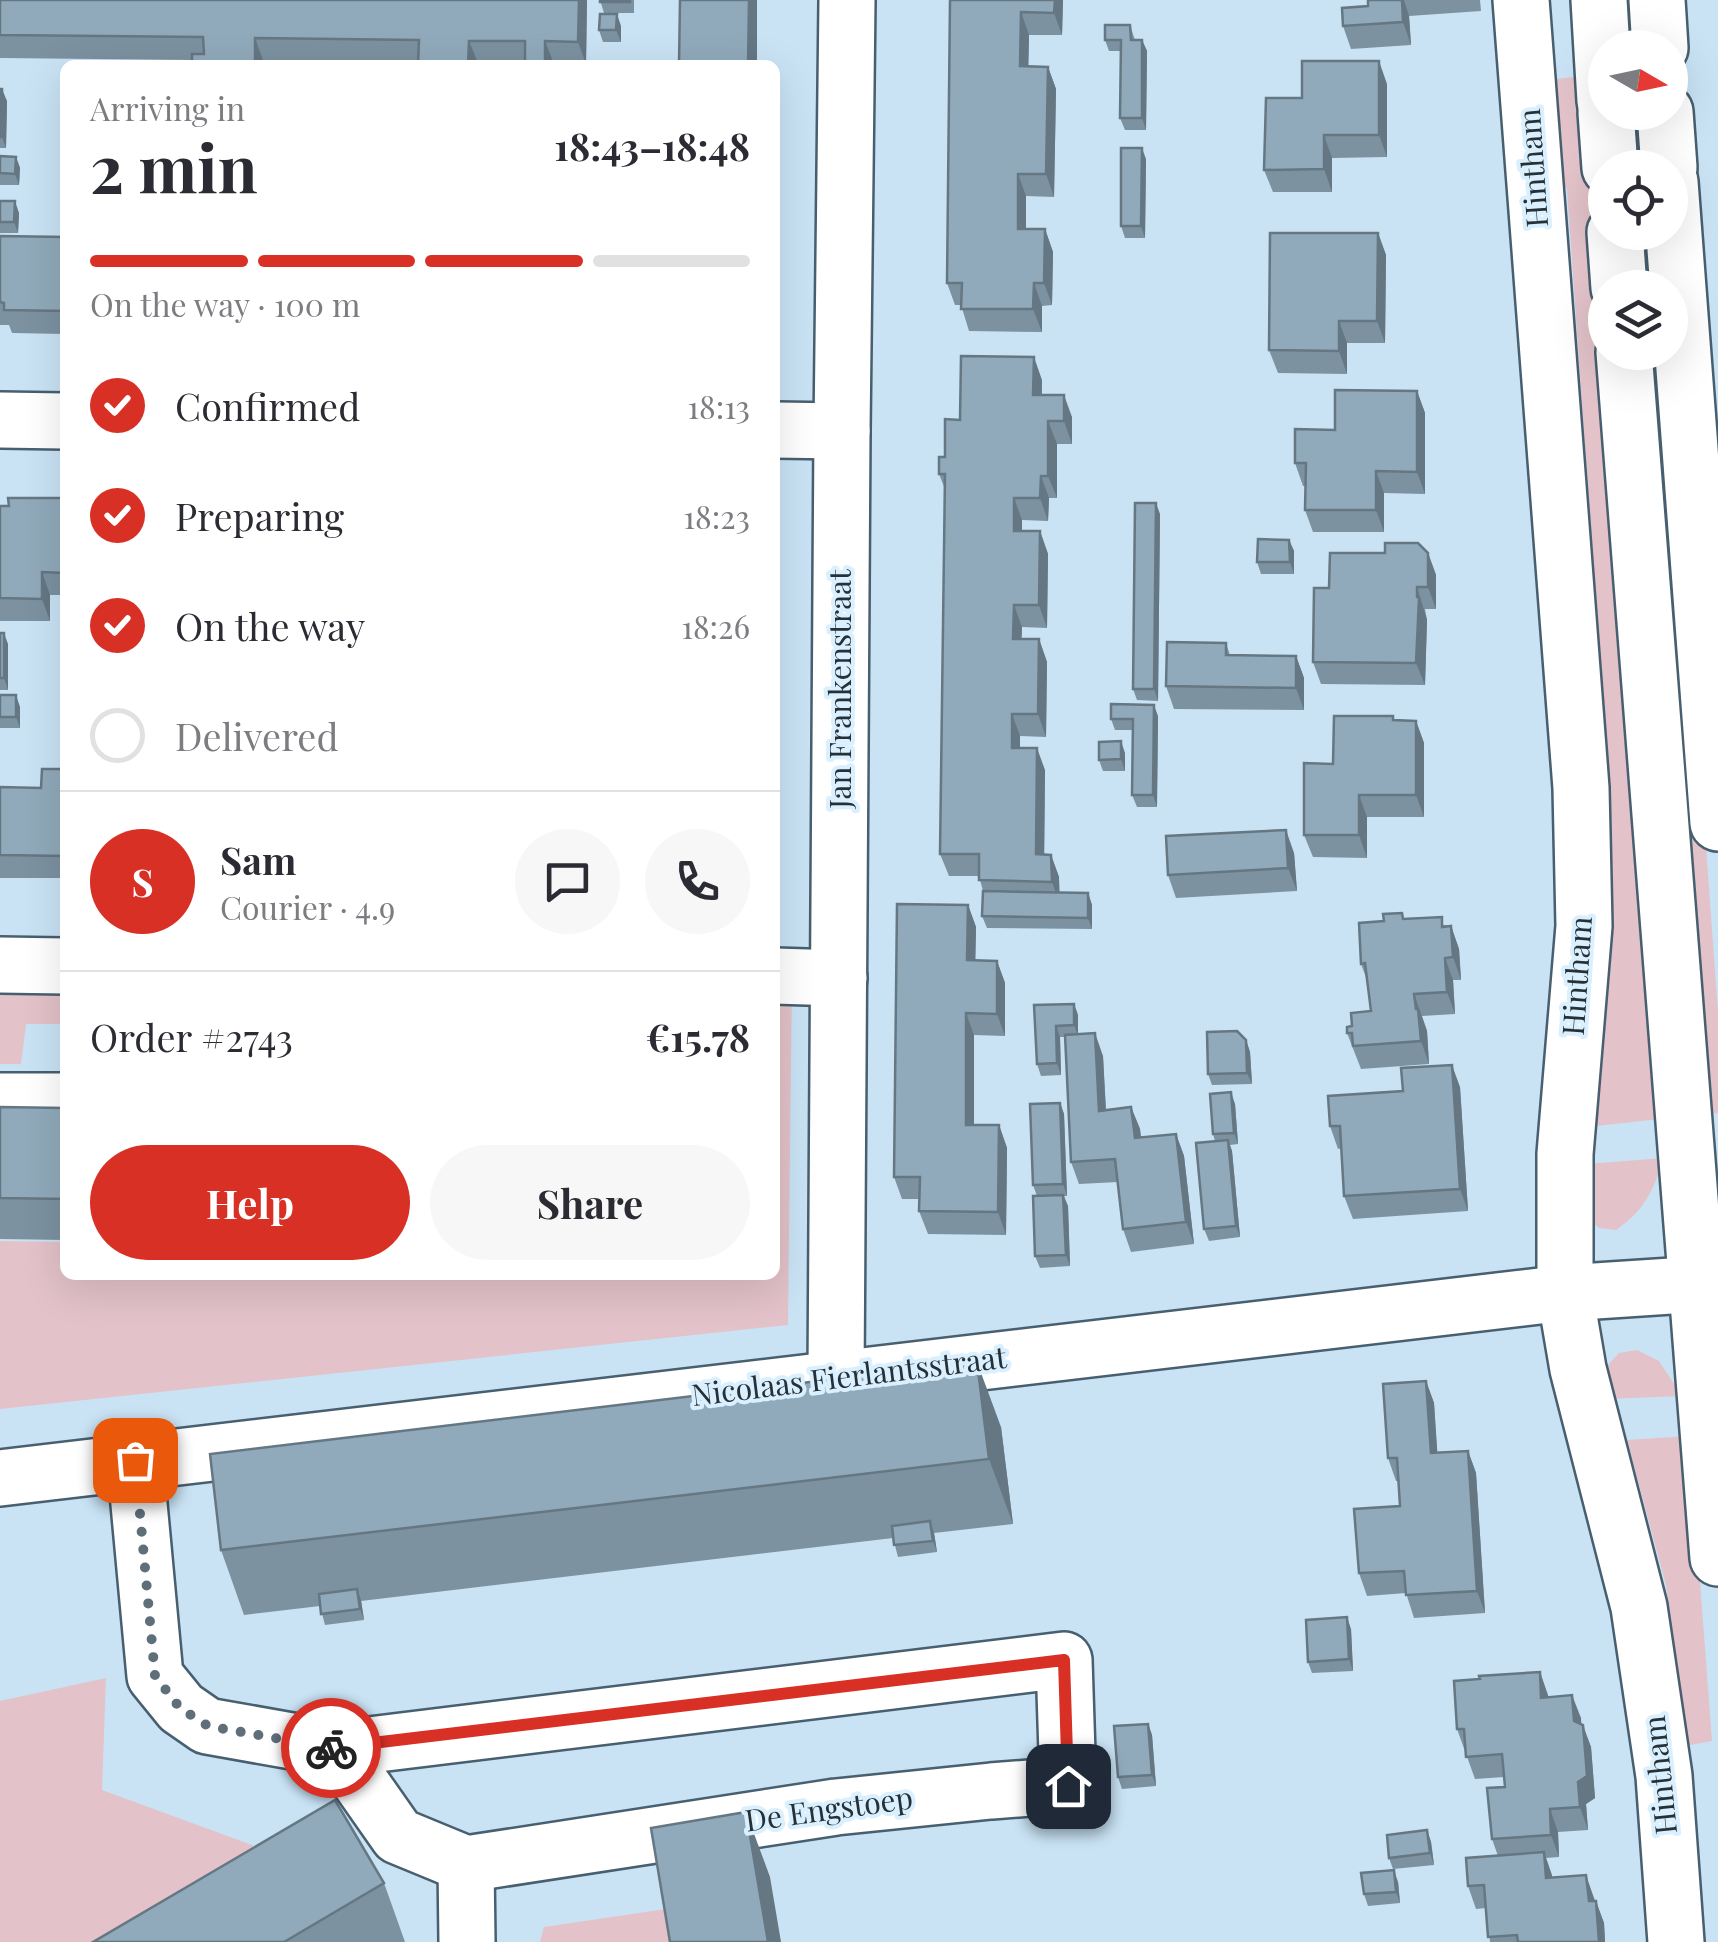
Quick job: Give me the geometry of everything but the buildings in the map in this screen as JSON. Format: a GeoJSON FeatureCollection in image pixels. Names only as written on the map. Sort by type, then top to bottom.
{"type":"FeatureCollection","features":[{"type":"Feature","properties":{"kind":"street","name":"Jan Frankenstraat"},"geometry":{"type":"LineString","coordinates":[[836,1378],[847,0]]}},
{"type":"Feature","properties":{"kind":"street","name":"Hintham"},"geometry":{"type":"LineString","coordinates":[[1521,0],[1580,788],[1584,926],[1565,1154],[1565,1294],[1582,1384],[1638,1607],[1664,1776],[1676,1942]]}},
{"type":"Feature","properties":{"kind":"street"},"geometry":{"type":"LineString","coordinates":[[1599,0],[1601,30]]}},
{"type":"Feature","properties":{"kind":"street"},"geometry":{"type":"LineString","coordinates":[[1657,0],[1659,30]]}},
{"type":"Feature","properties":{"kind":"street"},"geometry":{"type":"LineString","coordinates":[[1678,250],[1707,513],[1718,823]]}},
{"type":"Feature","properties":{"kind":"street"},"geometry":{"type":"LineString","coordinates":[[1625,370],[1684,1143],[1708,1284],[1718,1558]]}},
{"type":"Feature","properties":{"kind":"street"},"geometry":{"type":"LineString","coordinates":[[0,420],[60,421]]}},
{"type":"Feature","properties":{"kind":"street"},"geometry":{"type":"LineString","coordinates":[[780,430],[842,431]]}},
{"type":"Feature","properties":{"kind":"street"},"geometry":{"type":"LineString","coordinates":[[0,965],[60,966]]}},
{"type":"Feature","properties":{"kind":"street"},"geometry":{"type":"LineString","coordinates":[[780,976],[839,978]]}},
{"type":"Feature","properties":{"kind":"street"},"geometry":{"type":"LineString","coordinates":[[0,1100],[60,1102]]}},
{"type":"Feature","properties":{"kind":"street","name":"Nicolaas Fierlantsstraat"},"geometry":{"type":"LineString","coordinates":[[0,1478],[1565,1294],[1708,1284]]}},
{"type":"Feature","properties":{"kind":"street"},"geometry":{"type":"LineString","coordinates":[[135,1460],[155,1676],[180,1708],[208,1726],[337,1749],[398,1836],[466,1864],[466,1942]]}},
{"type":"Feature","properties":{"kind":"street","name":"De Engstoep"},"geometry":{"type":"LineString","coordinates":[[337,1749],[1064,1660],[1068,1786],[990,1790],[836,1807],[466,1864]]}},
{"type":"Feature","properties":{"kind":"shaded area"},"geometry":{"type":"Polygon","coordinates":[[[1583,76],[1588,150],[1588,250],[1596,250],[1597,270],[1588,270],[1588,370],[1605,370],[1660,1119],[1587,1127],[1609,940],[1612,838],[1567,188],[1554,180],[1547,80],[1583,76]]]}},
{"type":"Feature","properties":{"kind":"shaded area"},"geometry":{"type":"Polygon","coordinates":[[[1647,370],[1671,370],[1718,1012],[1718,1113],[1704,1114],[1647,370]]]}},
{"type":"Feature","properties":{"kind":"shaded area"},"geometry":{"type":"Polygon","coordinates":[[[780,981],[792,981],[788,1325],[0,1409],[0,1241],[60,1242],[60,1280],[780,1280],[780,981]]]}},
{"type":"Feature","properties":{"kind":"shaded area"},"geometry":{"type":"Polygon","coordinates":[[[0,987],[60,988],[60,1024],[26,1024],[21,1064],[0,1064],[0,987]]]}},
{"type":"Feature","properties":{"kind":"shaded area"},"geometry":{"type":"Polygon","coordinates":[[[1664,1158],[1647,1198],[1616,1230],[1599,1228],[1588,1218],[1586,1164],[1664,1158]]]}},
{"type":"Feature","properties":{"kind":"shaded area"},"geometry":{"type":"Polygon","coordinates":[[[1637,1350],[1659,1361],[1682,1396],[1606,1399],[1601,1382],[1607,1366],[1619,1353],[1637,1350]]]}},
{"type":"Feature","properties":{"kind":"shaded area"},"geometry":{"type":"Polygon","coordinates":[[[1689,1436],[1712,1741],[1685,1746],[1666,1585],[1627,1440],[1689,1436]]]}},
{"type":"Feature","properties":{"kind":"shaded area"},"geometry":{"type":"Polygon","coordinates":[[[106,1678],[102,1790],[309,1866],[180,1942],[0,1942],[0,1701],[106,1678]]]}},
{"type":"Feature","properties":{"kind":"shaded area"},"geometry":{"type":"Polygon","coordinates":[[[666,1909],[671,1942],[540,1942],[544,1927],[666,1909]]]}},
{"type":"Feature","properties":{"kind":"way so far"},"geometry":{"type":"LineString","coordinates":[[135,1460],[155,1676],[180,1708],[208,1726],[331,1748]]}},
{"type":"Feature","properties":{"kind":"route"},"geometry":{"type":"LineString","coordinates":[[331,1748],[1064,1660],[1068,1786]]}}]}
